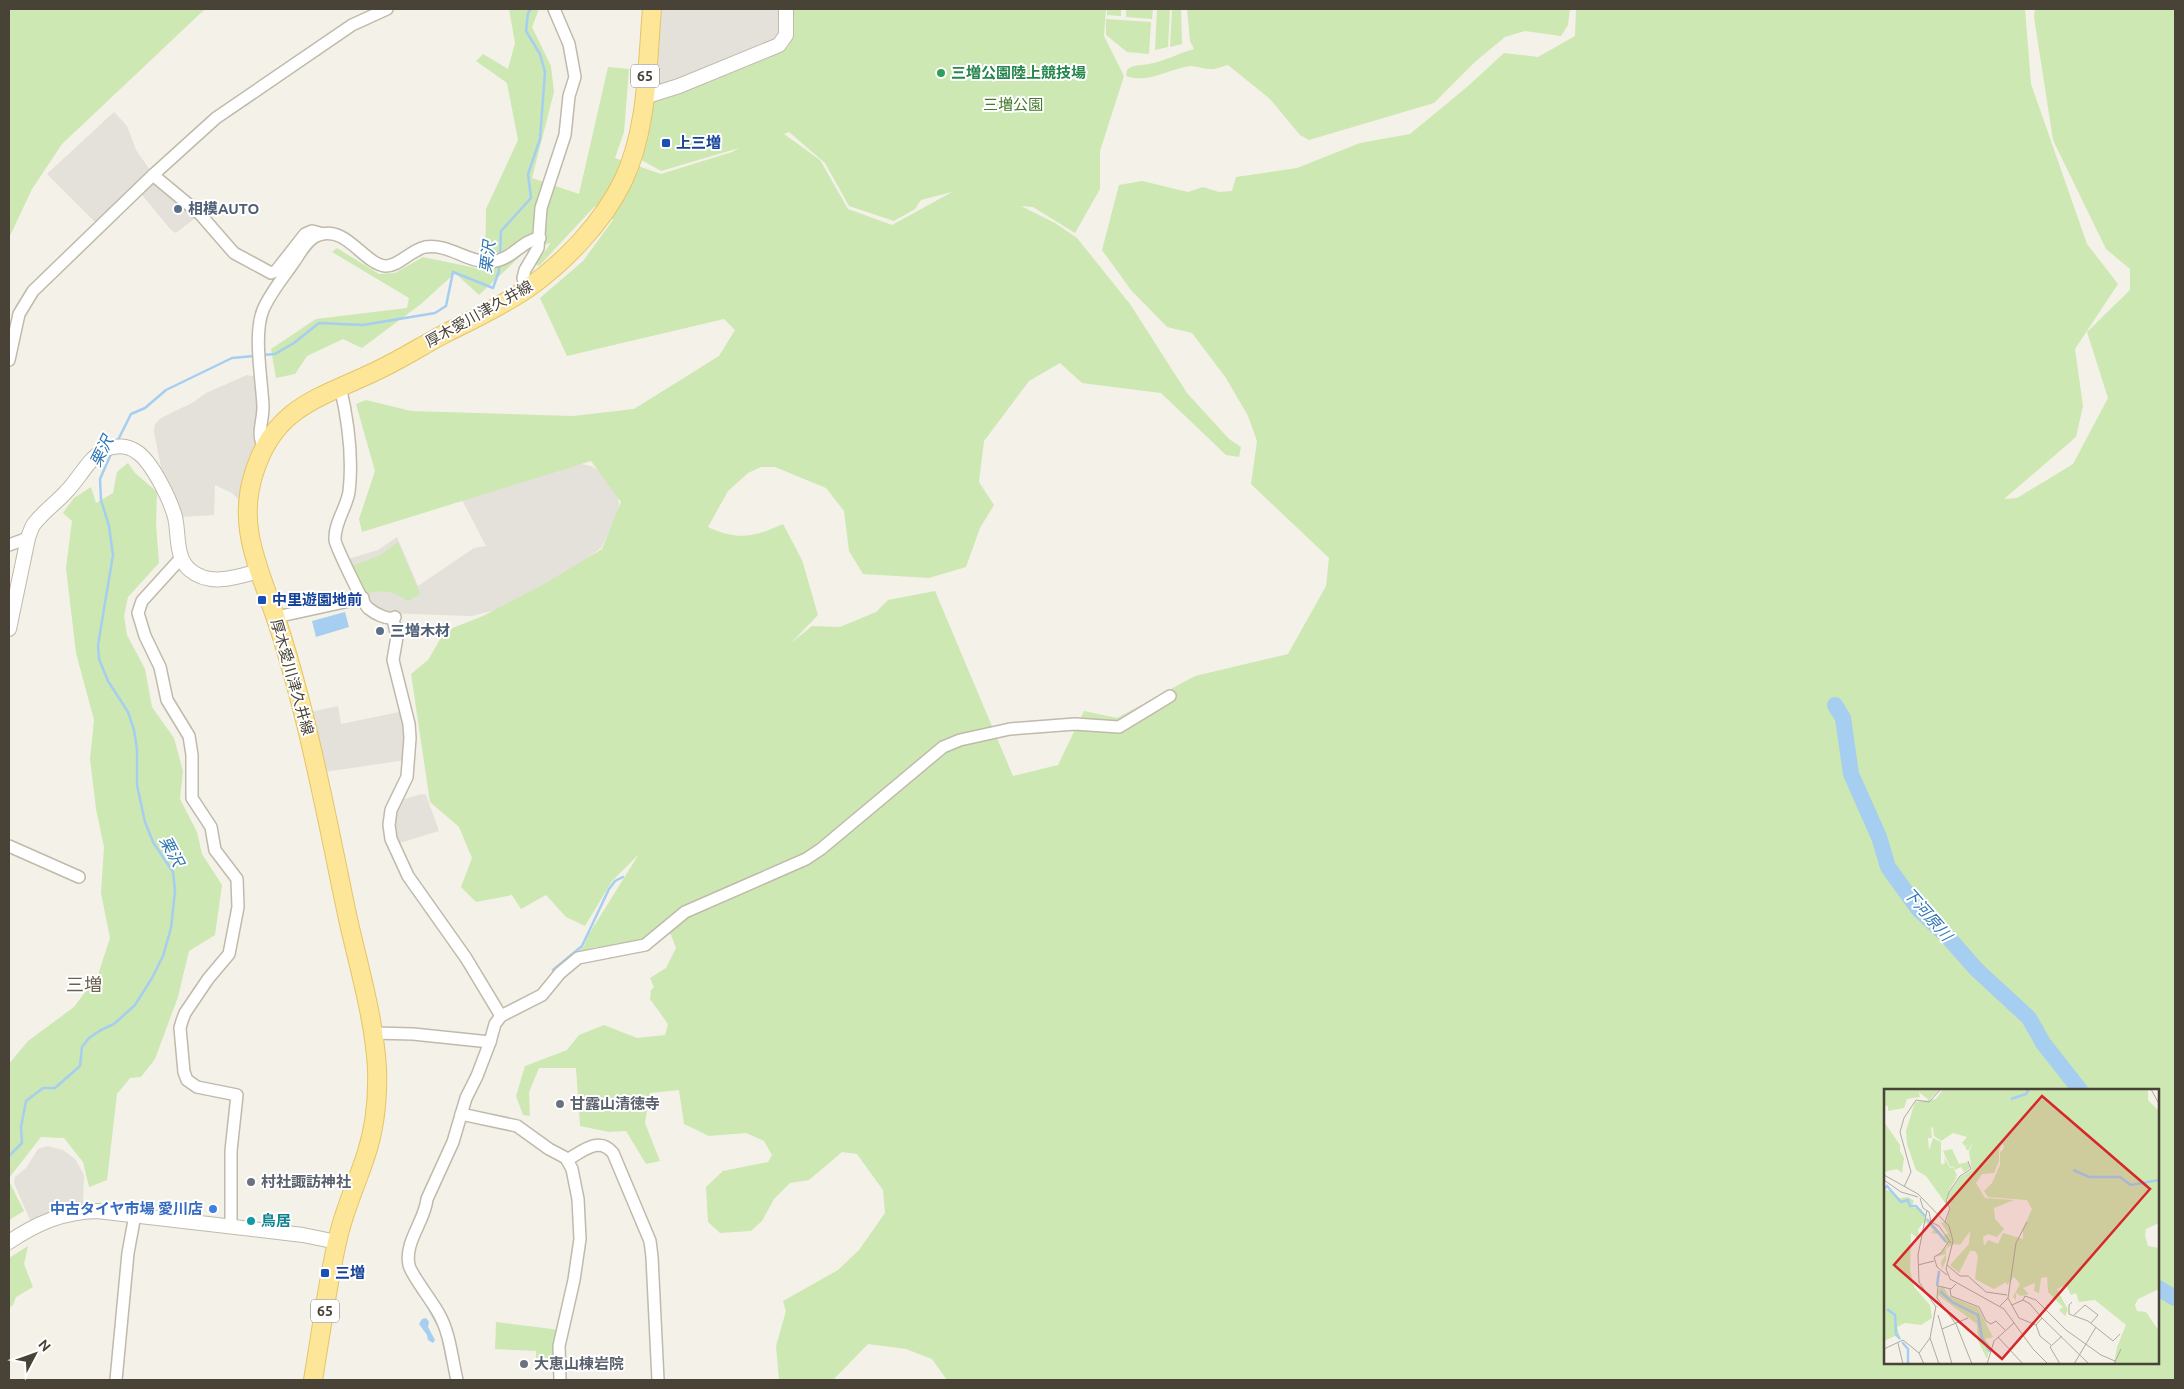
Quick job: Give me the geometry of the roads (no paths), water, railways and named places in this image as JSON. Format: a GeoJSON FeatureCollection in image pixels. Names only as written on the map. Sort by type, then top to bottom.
{"type":"FeatureCollection","features":[{"type":"Feature","properties":{"kind":"main road","name":"厚木愛川津久井線"},"geometry":{"type":"LineString","coordinates":[[313,1380],[337,1242],[346,1210],[366,1155],[374,1121],[377,1068],[372,1033],[310,742],[290,664],[249,537],[247,508],[253,476],[264,447],[276,430],[293,413],[310,400],[384,367],[526,290],[564,257],[611,202],[622,184],[635,151],[644,97],[652,9]]}},
{"type":"Feature","properties":{"kind":"street"},"geometry":{"type":"LineString","coordinates":[[9,360],[20,314],[33,291],[202,130],[230,108],[352,25],[387,9]]}},
{"type":"Feature","properties":{"kind":"street"},"geometry":{"type":"LineString","coordinates":[[526,290],[523,278],[524,270],[536,254],[540,238],[541,208],[565,135],[569,96],[575,77],[569,44],[554,9]]}},
{"type":"Feature","properties":{"kind":"street"},"geometry":{"type":"LineString","coordinates":[[644,97],[670,89],[779,45],[786,35],[786,9]]}},
{"type":"Feature","properties":{"kind":"street"},"geometry":{"type":"LineString","coordinates":[[153,176],[200,214],[234,252],[270,273],[276,272],[305,234],[312,231],[342,237],[376,263],[384,266],[394,265],[414,251],[433,247],[446,249],[479,261],[494,262],[506,258],[529,241],[540,238]]}},
{"type":"Feature","properties":{"kind":"street"},"geometry":{"type":"LineString","coordinates":[[264,447],[259,439],[263,406],[259,322],[266,303],[307,244],[315,236],[323,234]]}},
{"type":"Feature","properties":{"kind":"street"},"geometry":{"type":"LineString","coordinates":[[340,386],[347,424],[349,484],[346,505],[337,524],[335,540],[343,562],[366,607],[394,618],[397,637],[393,660],[405,705],[410,738],[408,773],[392,810],[391,839],[408,876],[466,958],[501,1016]]}},
{"type":"Feature","properties":{"kind":"street"},"geometry":{"type":"LineString","coordinates":[[9,629],[28,538],[34,524],[66,493],[97,454],[114,447],[126,447],[138,452],[167,495],[175,516],[181,558],[192,572],[217,580],[259,571]]}},
{"type":"Feature","properties":{"kind":"street"},"geometry":{"type":"LineString","coordinates":[[9,545],[28,538]]}},
{"type":"Feature","properties":{"kind":"street"},"geometry":{"type":"LineString","coordinates":[[181,558],[142,601],[138,613],[145,636],[160,667],[167,700],[189,736],[192,755],[191,788],[193,801],[211,827],[215,850],[233,873],[237,883],[238,914],[229,954],[208,979],[185,1013],[180,1028],[184,1072],[187,1080],[201,1088],[238,1095],[231,1151],[230,1226]]}},
{"type":"Feature","properties":{"kind":"street"},"geometry":{"type":"LineString","coordinates":[[276,617],[363,598]]}},
{"type":"Feature","properties":{"kind":"street"},"geometry":{"type":"LineString","coordinates":[[457,1380],[444,1322],[409,1265],[410,1252],[415,1231],[453,1142],[466,1098],[477,1076],[495,1024],[501,1016],[542,994],[560,973],[578,958],[645,945],[685,912],[806,859],[821,849],[943,747],[960,740],[1010,729],[1075,724],[1119,728],[1170,696]]}},
{"type":"Feature","properties":{"kind":"street"},"geometry":{"type":"LineString","coordinates":[[9,846],[79,877]]}},
{"type":"Feature","properties":{"kind":"street"},"geometry":{"type":"LineString","coordinates":[[372,1033],[413,1034],[490,1042]]}},
{"type":"Feature","properties":{"kind":"street"},"geometry":{"type":"LineString","coordinates":[[461,1114],[517,1126],[549,1150],[567,1160],[572,1169],[578,1200],[580,1239],[574,1280],[559,1346],[560,1380]]}},
{"type":"Feature","properties":{"kind":"street"},"geometry":{"type":"LineString","coordinates":[[567,1160],[592,1146],[602,1144],[608,1147],[613,1153],[646,1228],[652,1257],[658,1380]]}},
{"type":"Feature","properties":{"kind":"street"},"geometry":{"type":"LineString","coordinates":[[9,1242],[40,1223],[64,1214],[97,1211],[303,1235],[337,1242]]}},
{"type":"Feature","properties":{"kind":"street"},"geometry":{"type":"LineString","coordinates":[[116,1380],[128,1253],[135,1215]]}},
{"type":"Feature","properties":{"kind":"water"},"geometry":{"type":"Polygon","coordinates":[[[345,612],[349,627],[316,637],[312,621],[345,612]]]}},
{"type":"Feature","properties":{"kind":"water"},"geometry":{"type":"Polygon","coordinates":[[[426,1318],[429,1322],[428,1327],[435,1340],[433,1343],[428,1340],[427,1335],[419,1324],[422,1319],[426,1318]]]}},
{"type":"Feature","properties":{"kind":"waterway","name":"栗沢"},"geometry":{"type":"LineString","coordinates":[[500,255],[501,231],[531,198],[528,174],[540,139],[545,72],[540,54],[526,31],[528,13],[531,9]]}},
{"type":"Feature","properties":{"kind":"waterway","name":"栗沢"},"geometry":{"type":"LineString","coordinates":[[262,355],[275,354],[294,343],[319,323],[363,325],[435,313],[446,306],[453,272],[493,288],[499,271],[499,263]]}},
{"type":"Feature","properties":{"kind":"waterway","name":"栗沢"},"geometry":{"type":"LineString","coordinates":[[117,442],[131,414],[145,408],[166,390],[232,358],[254,356]]}},
{"type":"Feature","properties":{"kind":"waterway","name":"栗沢"},"geometry":{"type":"LineString","coordinates":[[9,1156],[22,1143],[21,1127],[26,1101],[43,1088],[55,1088],[80,1066],[82,1047],[89,1038],[114,1024],[135,1005],[163,956],[171,928],[175,891],[173,872],[153,842],[145,822],[137,785],[137,749],[134,730],[128,712],[108,681],[99,659],[98,645],[113,555],[109,526],[101,500],[100,479],[111,454]]}},
{"type":"Feature","properties":{"kind":"waterway","name":"下河原川"},"geometry":{"type":"LineString","coordinates":[[1835,705],[1843,718],[1851,774],[1879,837],[1888,867],[1919,910],[1947,936],[1976,969],[2029,1018],[2043,1043],[2079,1089]]}},
{"type":"Feature","properties":{"kind":"waterway"},"geometry":{"type":"LineString","coordinates":[[553,970],[582,946],[609,889],[615,881],[623,877]]}},
{"type":"Feature","properties":{"kind":"waterway","name":"下河原川"},"geometry":{"type":"LineString","coordinates":[[2159,1289],[2175,1298]]}},
{"type":"Feature","properties":{"kind":"waterway"},"geometry":{"type":"LineString","coordinates":[[427,1305],[439,1327]]}},
{"type":"Feature","properties":{"kind":"waterway"},"geometry":{"type":"LineString","coordinates":[[443,1339],[447,1360]]}},
{"type":"Feature","properties":{"kind":"place","name":"三増公園陸上競技場"},"geometry":{"type":"Point","coordinates":[941,73]}},
{"type":"Feature","properties":{"kind":"place","name":"上三増"},"geometry":{"type":"Point","coordinates":[666,143]}},
{"type":"Feature","properties":{"kind":"place","name":"相模AUTO"},"geometry":{"type":"Point","coordinates":[178,209]}},
{"type":"Feature","properties":{"kind":"place","name":"中里遊園地前"},"geometry":{"type":"Point","coordinates":[262,600]}},
{"type":"Feature","properties":{"kind":"place","name":"三増木材"},"geometry":{"type":"Point","coordinates":[380,631]}},
{"type":"Feature","properties":{"kind":"place","name":"甘露山清徳寺"},"geometry":{"type":"Point","coordinates":[560,1104]}},
{"type":"Feature","properties":{"kind":"place","name":"村社諏訪神社"},"geometry":{"type":"Point","coordinates":[251,1182]}},
{"type":"Feature","properties":{"kind":"place","name":"中古タイヤ市場 愛川店"},"geometry":{"type":"Point","coordinates":[213,1209]}},
{"type":"Feature","properties":{"kind":"place","name":"鳥居"},"geometry":{"type":"Point","coordinates":[251,1221]}},
{"type":"Feature","properties":{"kind":"place","name":"三増"},"geometry":{"type":"Point","coordinates":[325,1273]}},
{"type":"Feature","properties":{"kind":"place","name":"大恵山棟岩院"},"geometry":{"type":"Point","coordinates":[524,1364]}},
{"type":"Feature","properties":{"kind":"district","name":"三増"},"geometry":{"type":"Point","coordinates":[84,985]}},
{"type":"Feature","properties":{"kind":"park label","name":"三増公園"},"geometry":{"type":"Point","coordinates":[1013,105]}}]}
